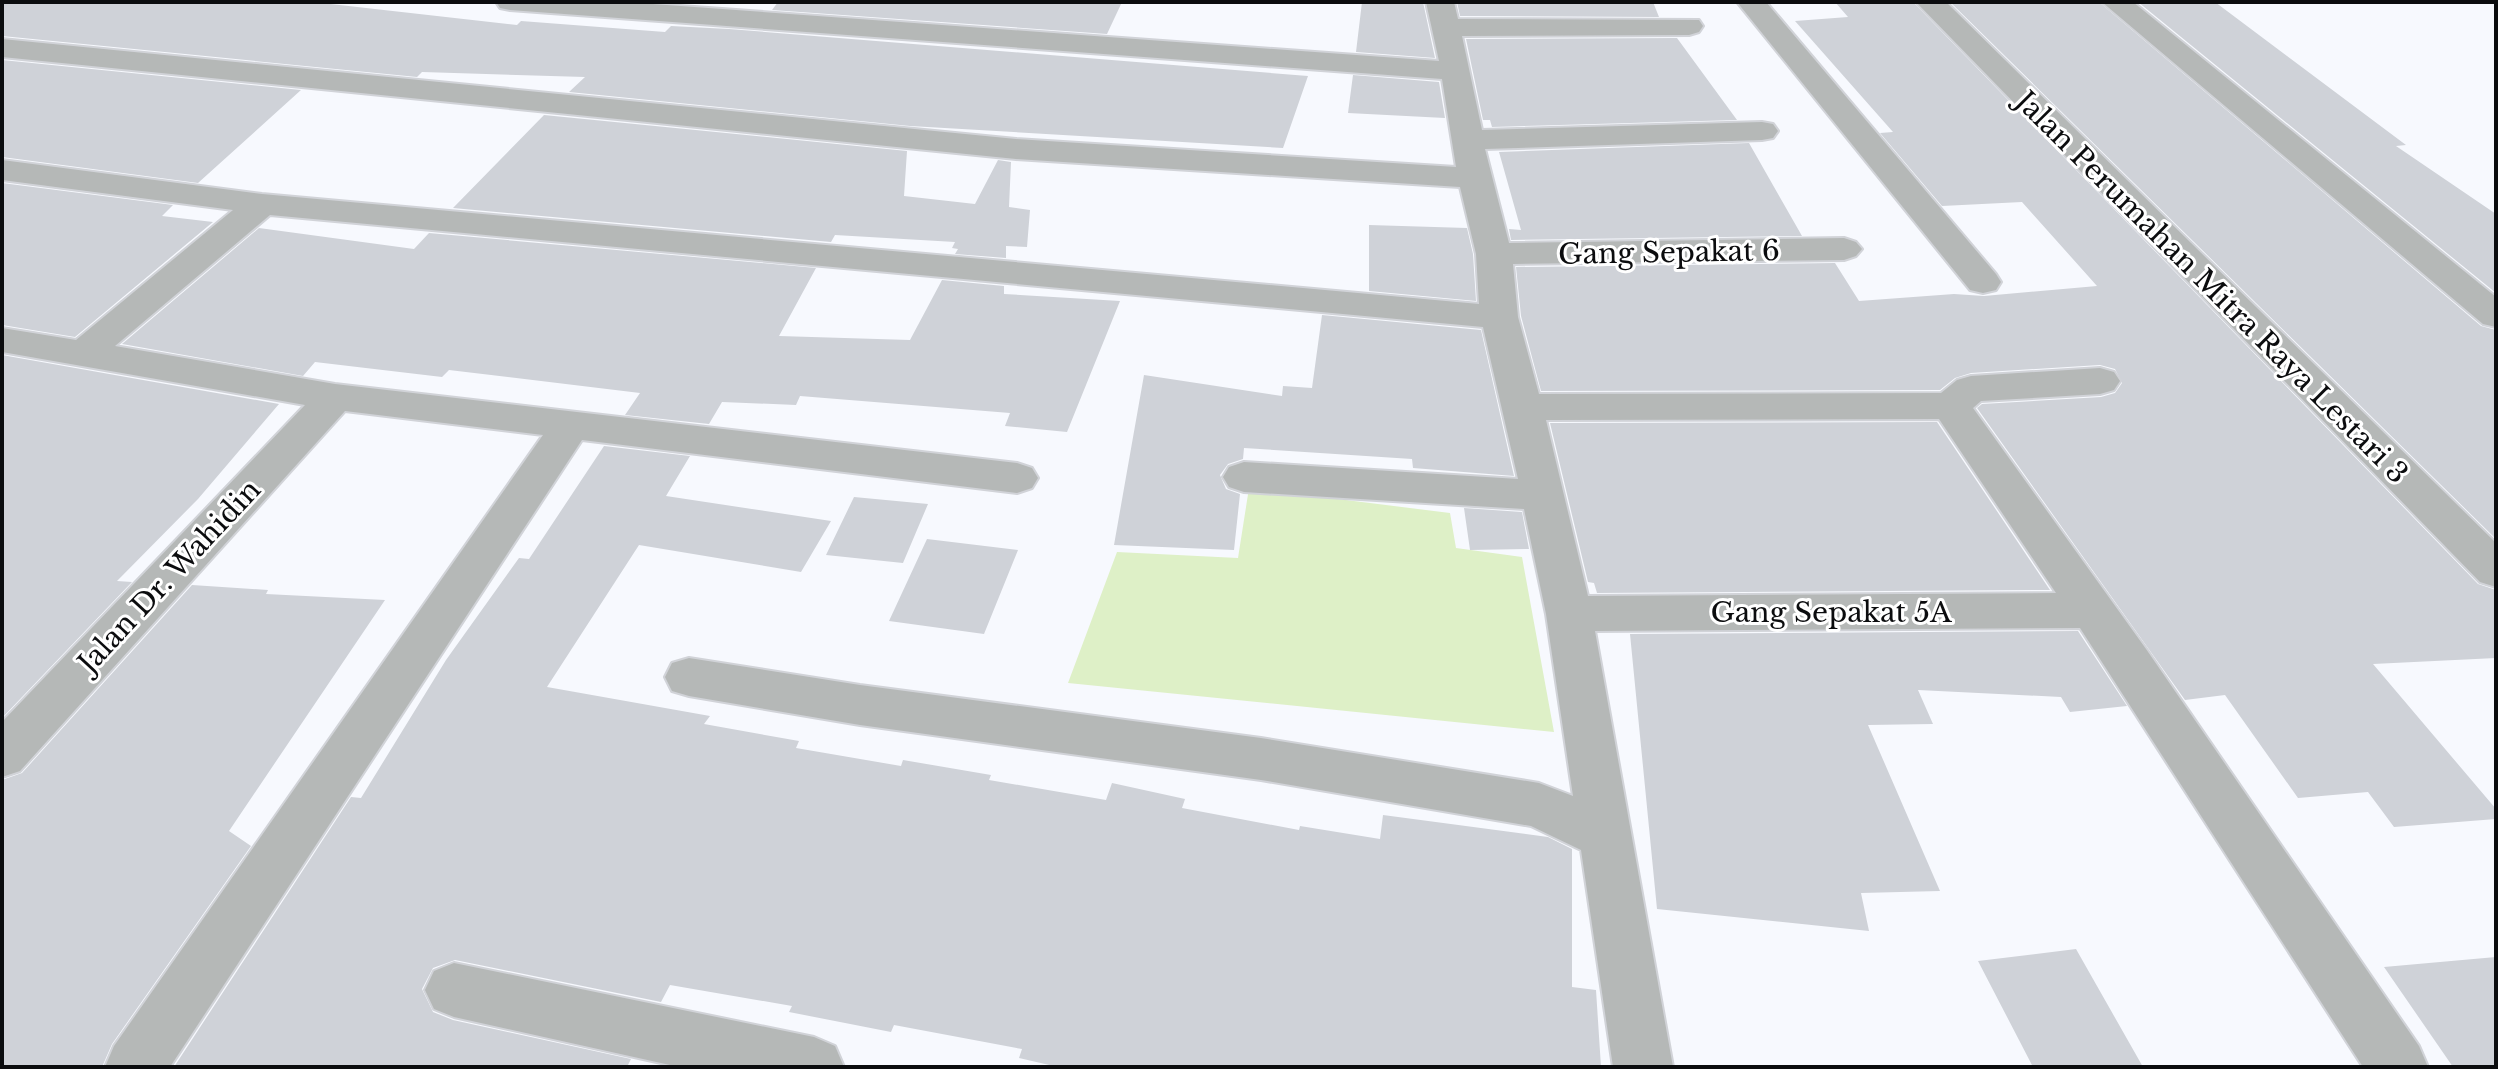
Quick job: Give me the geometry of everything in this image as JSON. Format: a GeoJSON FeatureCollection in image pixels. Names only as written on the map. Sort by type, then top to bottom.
{"type":"FeatureCollection","features":[{"type":"Feature","properties":{"kind":"street"},"geometry":{"type":"LineString","coordinates":[[510,2],[1456,71]]}},
{"type":"Feature","properties":{"kind":"street"},"geometry":{"type":"LineString","coordinates":[[1751,2],[1983,282]]}},
{"type":"Feature","properties":{"kind":"street","name":"Jalan Perumahan Mitra Raya Lestari 3"},"geometry":{"type":"LineString","coordinates":[[1930,2],[2496,570]]}},
{"type":"Feature","properties":{"kind":"street"},"geometry":{"type":"LineString","coordinates":[[2116,2],[2496,316]]}},
{"type":"Feature","properties":{"kind":"street"},"geometry":{"type":"LineString","coordinates":[[1643,1067],[1569,614],[1523,407],[1499,317],[1494,254],[1471,159],[1443,15],[1689,26]]}},
{"type":"Feature","properties":{"kind":"street"},"geometry":{"type":"LineString","coordinates":[[2,48],[1016,149],[1471,159],[1762,131]]}},
{"type":"Feature","properties":{"kind":"street"},"geometry":{"type":"LineString","coordinates":[[2,170],[262,204],[1499,317]]}},
{"type":"Feature","properties":{"kind":"street"},"geometry":{"type":"LineString","coordinates":[[84,353],[262,204]]}},
{"type":"Feature","properties":{"kind":"street","name":"Gang Sepakat 6"},"geometry":{"type":"LineString","coordinates":[[1494,254],[1844,249]]}},
{"type":"Feature","properties":{"kind":"street"},"geometry":{"type":"LineString","coordinates":[[2,340],[335,397],[1017,478]]}},
{"type":"Feature","properties":{"kind":"street"},"geometry":{"type":"LineString","coordinates":[[1523,407],[1951,406],[1971,389],[2100,381]]}},
{"type":"Feature","properties":{"kind":"street","name":"Jalan Dr. Wahidin"},"geometry":{"type":"LineString","coordinates":[[2,756],[335,397]]}},
{"type":"Feature","properties":{"kind":"street"},"geometry":{"type":"LineString","coordinates":[[1951,406],[2092,610],[2398,1067]]}},
{"type":"Feature","properties":{"kind":"street"},"geometry":{"type":"LineString","coordinates":[[135,1067],[570,426]]}},
{"type":"Feature","properties":{"kind":"street"},"geometry":{"type":"LineString","coordinates":[[1244,477],[1543,495]]}},
{"type":"Feature","properties":{"kind":"street","name":"Gang Sepakat 5A"},"geometry":{"type":"LineString","coordinates":[[1569,614],[2092,610]]}},
{"type":"Feature","properties":{"kind":"street"},"geometry":{"type":"LineString","coordinates":[[689,677],[860,705],[1261,759],[1539,805],[1604,836]]}},
{"type":"Feature","properties":{"kind":"street"},"geometry":{"type":"LineString","coordinates":[[454,990],[814,1067]]}},
{"type":"Feature","properties":{"kind":"green space"},"geometry":{"type":"Polygon","coordinates":[[[1249,488],[1450,513],[1456,548],[1522,557],[1554,732],[1068,683],[1117,552],[1238,558],[1249,488]]]}},
{"type":"Feature","properties":{"kind":"building"},"geometry":{"type":"Polygon","coordinates":[[[2,2],[313,2],[517,25],[521,21],[665,32],[671,26],[729,29],[1308,76],[1283,148],[910,126],[569,92],[585,77],[422,72],[417,77],[2,36],[2,2]]]}},
{"type":"Feature","properties":{"kind":"building"},"geometry":{"type":"Polygon","coordinates":[[[778,2],[1122,2],[1107,34],[772,10],[778,2]]]}},
{"type":"Feature","properties":{"kind":"building"},"geometry":{"type":"Polygon","coordinates":[[[1362,2],[1423,2],[1435,58],[1356,52],[1362,2]]]}},
{"type":"Feature","properties":{"kind":"building"},"geometry":{"type":"Polygon","coordinates":[[[1457,2],[1653,2],[1659,17],[1460,16],[1457,2]]]}},
{"type":"Feature","properties":{"kind":"building"},"geometry":{"type":"Polygon","coordinates":[[[1835,2],[1913,2],[2478,584],[2496,590],[2496,658],[2373,664],[2496,809],[2496,819],[2394,827],[2368,792],[2298,798],[2225,695],[2185,700],[1977,408],[1982,404],[2101,397],[2115,393],[2122,383],[2115,369],[2100,365],[1971,373],[1955,378],[1940,390],[1541,391],[1521,316],[1516,267],[1835,263],[1859,301],[1954,294],[1984,296],[2097,286],[2022,202],[1942,206],[1880,133],[1893,132],[1795,21],[1848,17],[1835,2]]]}},
{"type":"Feature","properties":{"kind":"building"},"geometry":{"type":"Polygon","coordinates":[[[1950,2],[2099,2],[2481,326],[2496,330],[2496,539],[1950,2]]]}},
{"type":"Feature","properties":{"kind":"building"},"geometry":{"type":"Polygon","coordinates":[[[2138,2],[2215,2],[2406,145],[2396,146],[2496,214],[2496,293],[2138,2]]]}},
{"type":"Feature","properties":{"kind":"building"},"geometry":{"type":"Polygon","coordinates":[[[1677,38],[1737,120],[1492,127],[1490,120],[1483,120],[1466,39],[1677,38]]]}},
{"type":"Feature","properties":{"kind":"building"},"geometry":{"type":"Polygon","coordinates":[[[2,60],[301,90],[198,183],[2,157],[2,60]]]}},
{"type":"Feature","properties":{"kind":"building"},"geometry":{"type":"Polygon","coordinates":[[[1353,75],[1439,82],[1445,118],[1348,113],[1353,75]]]}},
{"type":"Feature","properties":{"kind":"building"},"geometry":{"type":"Polygon","coordinates":[[[544,115],[907,151],[904,196],[975,204],[998,160],[1011,162],[1009,207],[1030,210],[1027,247],[1006,246],[1006,258],[955,254],[958,249],[952,248],[955,242],[835,235],[831,242],[453,208],[544,115]]]}},
{"type":"Feature","properties":{"kind":"building"},"geometry":{"type":"Polygon","coordinates":[[[1749,143],[1802,236],[1511,240],[1509,229],[1521,230],[1499,152],[1749,143]]]}},
{"type":"Feature","properties":{"kind":"building"},"geometry":{"type":"Polygon","coordinates":[[[2,183],[173,205],[162,216],[213,222],[75,337],[2,325],[2,183]]]}},
{"type":"Feature","properties":{"kind":"building"},"geometry":{"type":"Polygon","coordinates":[[[1369,225],[1467,228],[1473,254],[1476,301],[1369,291],[1369,225]]]}},
{"type":"Feature","properties":{"kind":"building"},"geometry":{"type":"Polygon","coordinates":[[[259,228],[414,249],[429,233],[816,268],[779,336],[910,340],[942,280],[1004,286],[1004,294],[1120,301],[1067,432],[1005,426],[1010,413],[800,396],[796,405],[722,402],[709,424],[625,415],[640,393],[449,370],[442,377],[315,362],[303,376],[122,344],[259,228]]]}},
{"type":"Feature","properties":{"kind":"building"},"geometry":{"type":"Polygon","coordinates":[[[1322,315],[1481,330],[1514,476],[1413,468],[1412,459],[1244,448],[1243,459],[1228,464],[1220,475],[1226,489],[1240,494],[1234,550],[1114,545],[1144,375],[1282,396],[1283,386],[1312,388],[1322,315]]]}},
{"type":"Feature","properties":{"kind":"building"},"geometry":{"type":"Polygon","coordinates":[[[2,355],[279,404],[198,499],[117,581],[132,582],[2,718],[2,355]]]}},
{"type":"Feature","properties":{"kind":"building"},"geometry":{"type":"Polygon","coordinates":[[[1937,422],[2050,590],[1597,593],[1594,583],[1588,582],[1550,423],[1937,422]]]}},
{"type":"Feature","properties":{"kind":"building"},"geometry":{"type":"Polygon","coordinates":[[[604,446],[690,456],[666,496],[831,521],[801,572],[639,545],[547,687],[710,716],[704,724],[799,741],[796,748],[901,766],[903,760],[991,775],[989,780],[1106,800],[1112,783],[1185,799],[1182,808],[1299,830],[1300,826],[1380,839],[1383,815],[1548,837],[1572,849],[1572,987],[1596,990],[1601,1067],[1058,1067],[1019,1058],[1022,1049],[894,1025],[891,1032],[789,1012],[792,1006],[670,985],[661,1002],[455,960],[433,968],[422,989],[433,1012],[453,1020],[631,1059],[627,1067],[174,1067],[351,797],[361,798],[446,660],[519,558],[529,559],[604,446]]]}},
{"type":"Feature","properties":{"kind":"building"},"geometry":{"type":"Polygon","coordinates":[[[854,497],[928,504],[903,563],[826,555],[854,497]]]}},
{"type":"Feature","properties":{"kind":"building"},"geometry":{"type":"Polygon","coordinates":[[[1464,508],[1522,512],[1529,549],[1470,550],[1464,508]]]}},
{"type":"Feature","properties":{"kind":"building"},"geometry":{"type":"Polygon","coordinates":[[[927,539],[1018,550],[984,634],[889,621],[927,539]]]}},
{"type":"Feature","properties":{"kind":"building"},"geometry":{"type":"Polygon","coordinates":[[[192,585],[268,590],[266,594],[385,600],[229,831],[251,846],[112,1044],[102,1067],[2,1067],[2,780],[22,773],[192,585]]]}},
{"type":"Feature","properties":{"kind":"building"},"geometry":{"type":"Polygon","coordinates":[[[2078,631],[2127,706],[2070,712],[2061,697],[1918,690],[1933,724],[1868,725],[1940,891],[1861,893],[1869,931],[1657,909],[1630,634],[2078,631]]]}},
{"type":"Feature","properties":{"kind":"building"},"geometry":{"type":"Polygon","coordinates":[[[2076,949],[2143,1067],[2033,1067],[1978,961],[2076,949]]]}},
{"type":"Feature","properties":{"kind":"building"},"geometry":{"type":"Polygon","coordinates":[[[2496,957],[2496,1067],[2453,1067],[2384,967],[2496,957]]]}}]}
